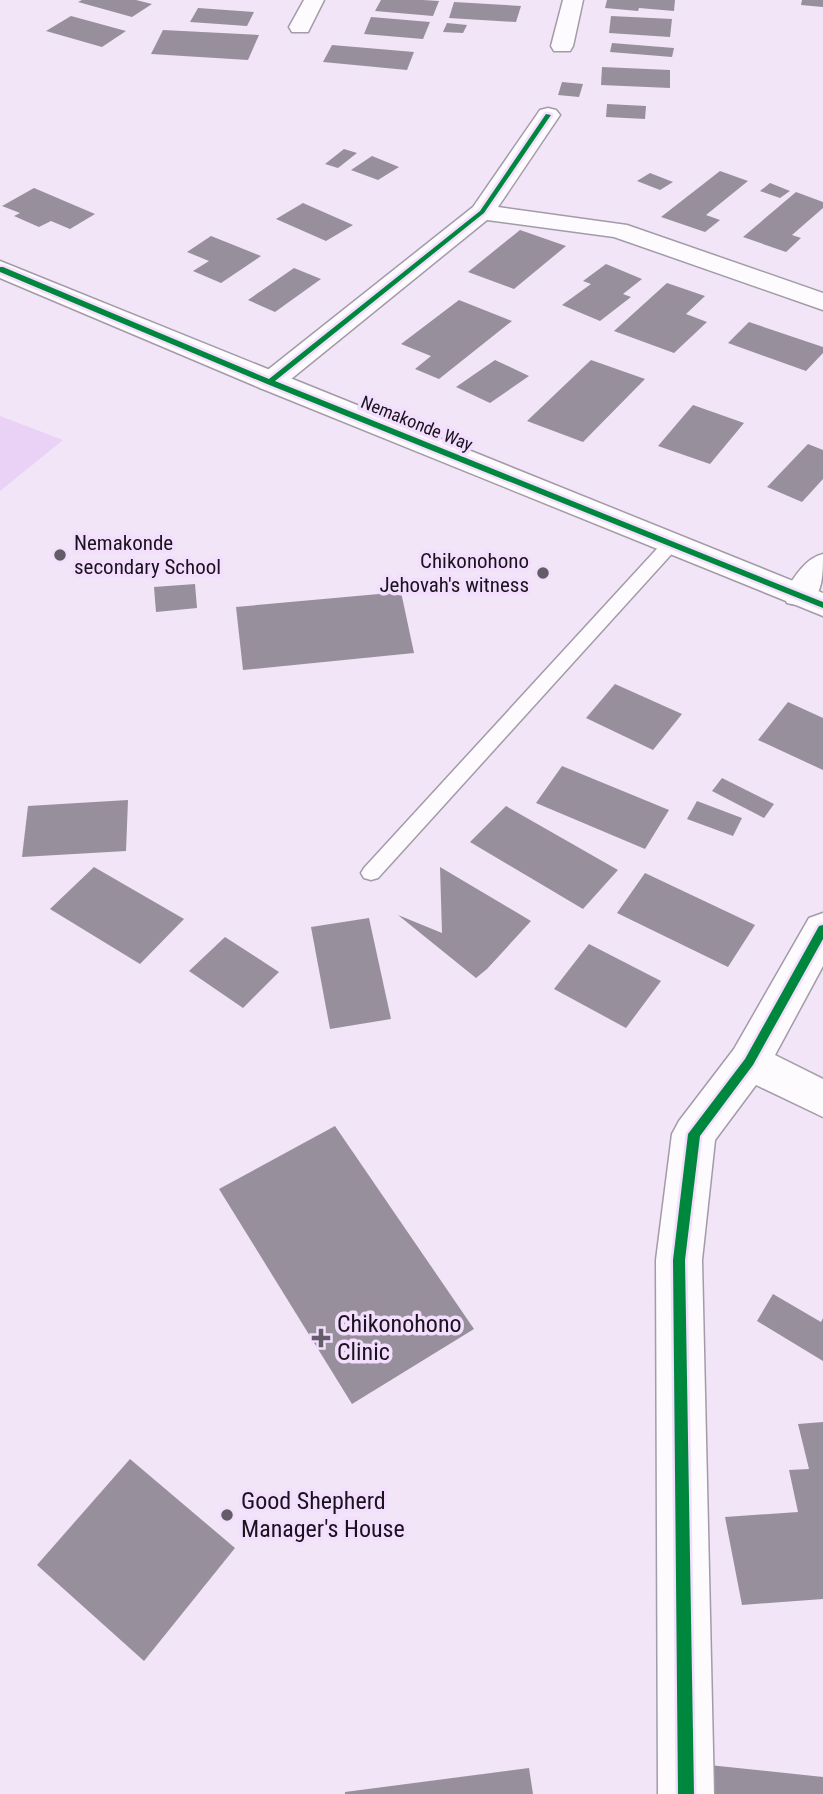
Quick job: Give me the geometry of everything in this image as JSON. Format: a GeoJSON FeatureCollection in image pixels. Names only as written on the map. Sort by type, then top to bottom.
{"type":"FeatureCollection","features":[{"type":"Feature","properties":{"kind":"street"},"geometry":{"type":"LineString","coordinates":[[300,27],[314,0]]}},
{"type":"Feature","properties":{"kind":"street"},"geometry":{"type":"LineString","coordinates":[[562,46],[573,0]]}},
{"type":"Feature","properties":{"kind":"street"},"geometry":{"type":"LineString","coordinates":[[270,382],[482,212],[548,115]]}},
{"type":"Feature","properties":{"kind":"street"},"geometry":{"type":"LineString","coordinates":[[482,212],[618,230],[823,302]]}},
{"type":"Feature","properties":{"kind":"street","name":"Nemakonde Way"},"geometry":{"type":"LineString","coordinates":[[0,269],[270,382],[811,600]]}},
{"type":"Feature","properties":{"kind":"street"},"geometry":{"type":"LineString","coordinates":[[811,600],[823,564]]}},
{"type":"Feature","properties":{"kind":"street"},"geometry":{"type":"LineString","coordinates":[[686,1794],[679,1260],[694,1134],[749,1062],[823,929]]}},
{"type":"Feature","properties":{"kind":"street"},"geometry":{"type":"LineString","coordinates":[[749,1062],[823,1099]]}},
{"type":"Feature","properties":{"kind":"lane"},"geometry":{"type":"LineString","coordinates":[[371,873],[671,544]]}},
{"type":"Feature","properties":{"kind":"shaded area"},"geometry":{"type":"Polygon","coordinates":[[[0,416],[63,440],[0,491],[0,416]]]}},
{"type":"Feature","properties":{"kind":"building"},"geometry":{"type":"Polygon","coordinates":[[[136,0],[152,4],[132,17],[78,2],[136,0]]]}},
{"type":"Feature","properties":{"kind":"building"},"geometry":{"type":"Polygon","coordinates":[[[381,0],[439,1],[433,16],[375,11],[381,0]]]}},
{"type":"Feature","properties":{"kind":"building"},"geometry":{"type":"Polygon","coordinates":[[[607,0],[675,0],[674,11],[639,8],[638,11],[605,8],[607,0]]]}},
{"type":"Feature","properties":{"kind":"building"},"geometry":{"type":"Polygon","coordinates":[[[802,0],[823,0],[823,7],[801,5],[802,0]]]}},
{"type":"Feature","properties":{"kind":"building"},"geometry":{"type":"Polygon","coordinates":[[[454,2],[521,6],[516,22],[449,18],[454,2]]]}},
{"type":"Feature","properties":{"kind":"building"},"geometry":{"type":"Polygon","coordinates":[[[198,8],[254,12],[247,26],[190,22],[198,8]]]}},
{"type":"Feature","properties":{"kind":"building"},"geometry":{"type":"Polygon","coordinates":[[[71,16],[126,31],[102,47],[46,31],[71,16]]]}},
{"type":"Feature","properties":{"kind":"building"},"geometry":{"type":"Polygon","coordinates":[[[611,16],[672,19],[670,37],[609,33],[611,16]]]}},
{"type":"Feature","properties":{"kind":"building"},"geometry":{"type":"Polygon","coordinates":[[[371,17],[430,22],[423,39],[364,34],[371,17]]]}},
{"type":"Feature","properties":{"kind":"building"},"geometry":{"type":"Polygon","coordinates":[[[447,23],[467,25],[463,33],[443,32],[447,23]]]}},
{"type":"Feature","properties":{"kind":"building"},"geometry":{"type":"Polygon","coordinates":[[[163,30],[259,35],[248,60],[151,54],[163,30]]]}},
{"type":"Feature","properties":{"kind":"building"},"geometry":{"type":"Polygon","coordinates":[[[612,43],[674,48],[672,57],[610,52],[612,43]]]}},
{"type":"Feature","properties":{"kind":"building"},"geometry":{"type":"Polygon","coordinates":[[[332,45],[414,52],[407,70],[323,62],[332,45]]]}},
{"type":"Feature","properties":{"kind":"building"},"geometry":{"type":"Polygon","coordinates":[[[602,67],[670,70],[670,88],[601,85],[602,67]]]}},
{"type":"Feature","properties":{"kind":"building"},"geometry":{"type":"Polygon","coordinates":[[[562,82],[583,84],[579,97],[558,95],[562,82]]]}},
{"type":"Feature","properties":{"kind":"building"},"geometry":{"type":"Polygon","coordinates":[[[607,104],[646,106],[645,119],[606,117],[607,104]]]}},
{"type":"Feature","properties":{"kind":"building"},"geometry":{"type":"Polygon","coordinates":[[[344,149],[357,153],[338,168],[325,164],[344,149]]]}},
{"type":"Feature","properties":{"kind":"building"},"geometry":{"type":"Polygon","coordinates":[[[372,156],[399,167],[378,180],[351,170],[372,156]]]}},
{"type":"Feature","properties":{"kind":"building"},"geometry":{"type":"Polygon","coordinates":[[[720,171],[748,181],[706,215],[720,220],[705,232],[661,217],[720,171]]]}},
{"type":"Feature","properties":{"kind":"building"},"geometry":{"type":"Polygon","coordinates":[[[650,173],[673,182],[660,190],[637,181],[650,173]]]}},
{"type":"Feature","properties":{"kind":"building"},"geometry":{"type":"Polygon","coordinates":[[[770,183],[790,191],[780,198],[760,191],[770,183]]]}},
{"type":"Feature","properties":{"kind":"building"},"geometry":{"type":"Polygon","coordinates":[[[34,188],[95,214],[70,229],[51,221],[39,227],[14,216],[20,213],[2,206],[34,188]]]}},
{"type":"Feature","properties":{"kind":"building"},"geometry":{"type":"Polygon","coordinates":[[[796,192],[823,202],[823,208],[792,235],[801,238],[786,252],[743,237],[796,192]]]}},
{"type":"Feature","properties":{"kind":"building"},"geometry":{"type":"Polygon","coordinates":[[[303,203],[353,225],[326,241],[276,219],[303,203]]]}},
{"type":"Feature","properties":{"kind":"building"},"geometry":{"type":"Polygon","coordinates":[[[520,230],[566,246],[514,289],[468,272],[520,230]]]}},
{"type":"Feature","properties":{"kind":"building"},"geometry":{"type":"Polygon","coordinates":[[[211,236],[261,256],[221,283],[193,271],[209,261],[187,252],[211,236]]]}},
{"type":"Feature","properties":{"kind":"building"},"geometry":{"type":"Polygon","coordinates":[[[606,264],[642,279],[623,294],[631,297],[600,321],[562,305],[591,284],[583,281],[606,264]]]}},
{"type":"Feature","properties":{"kind":"building"},"geometry":{"type":"Polygon","coordinates":[[[294,268],[321,279],[275,312],[248,300],[294,268]]]}},
{"type":"Feature","properties":{"kind":"building"},"geometry":{"type":"Polygon","coordinates":[[[667,283],[705,296],[686,314],[707,322],[674,353],[614,331],[667,283]]]}},
{"type":"Feature","properties":{"kind":"building"},"geometry":{"type":"Polygon","coordinates":[[[459,300],[512,321],[439,379],[415,369],[431,356],[401,344],[459,300]]]}},
{"type":"Feature","properties":{"kind":"building"},"geometry":{"type":"Polygon","coordinates":[[[749,322],[823,347],[823,353],[806,371],[728,343],[749,322]]]}},
{"type":"Feature","properties":{"kind":"building"},"geometry":{"type":"Polygon","coordinates":[[[495,360],[529,376],[490,403],[456,387],[495,360]]]}},
{"type":"Feature","properties":{"kind":"building"},"geometry":{"type":"Polygon","coordinates":[[[591,360],[645,379],[583,442],[527,421],[591,360]]]}},
{"type":"Feature","properties":{"kind":"building"},"geometry":{"type":"Polygon","coordinates":[[[693,405],[744,423],[710,464],[658,446],[693,405]]]}},
{"type":"Feature","properties":{"kind":"building"},"geometry":{"type":"Polygon","coordinates":[[[808,444],[823,450],[823,479],[802,502],[767,487],[808,444]]]}},
{"type":"Feature","properties":{"kind":"building"},"geometry":{"type":"Polygon","coordinates":[[[195,584],[197,608],[156,612],[154,587],[195,584]]]}},
{"type":"Feature","properties":{"kind":"building"},"geometry":{"type":"Polygon","coordinates":[[[401,592],[414,653],[243,670],[236,607],[401,592]]]}},
{"type":"Feature","properties":{"kind":"building"},"geometry":{"type":"Polygon","coordinates":[[[615,684],[682,714],[653,750],[586,718],[615,684]]]}},
{"type":"Feature","properties":{"kind":"building"},"geometry":{"type":"Polygon","coordinates":[[[788,702],[823,718],[823,770],[758,740],[788,702]]]}},
{"type":"Feature","properties":{"kind":"building"},"geometry":{"type":"Polygon","coordinates":[[[562,766],[669,810],[645,849],[536,803],[562,766]]]}},
{"type":"Feature","properties":{"kind":"building"},"geometry":{"type":"Polygon","coordinates":[[[722,778],[774,804],[764,818],[712,791],[722,778]]]}},
{"type":"Feature","properties":{"kind":"building"},"geometry":{"type":"Polygon","coordinates":[[[128,800],[126,851],[22,857],[28,806],[128,800]]]}},
{"type":"Feature","properties":{"kind":"building"},"geometry":{"type":"Polygon","coordinates":[[[697,801],[742,818],[733,836],[687,819],[697,801]]]}},
{"type":"Feature","properties":{"kind":"building"},"geometry":{"type":"Polygon","coordinates":[[[506,806],[618,870],[583,909],[470,842],[506,806]]]}},
{"type":"Feature","properties":{"kind":"building"},"geometry":{"type":"Polygon","coordinates":[[[94,867],[184,919],[140,964],[50,909],[94,867]]]}},
{"type":"Feature","properties":{"kind":"building"},"geometry":{"type":"Polygon","coordinates":[[[440,867],[531,921],[476,978],[398,915],[442,933],[440,867]]]}},
{"type":"Feature","properties":{"kind":"building"},"geometry":{"type":"Polygon","coordinates":[[[645,873],[755,925],[728,967],[617,913],[645,873]]]}},
{"type":"Feature","properties":{"kind":"building"},"geometry":{"type":"Polygon","coordinates":[[[369,918],[391,1019],[330,1029],[311,927],[369,918]]]}},
{"type":"Feature","properties":{"kind":"building"},"geometry":{"type":"Polygon","coordinates":[[[225,937],[279,972],[243,1008],[189,971],[225,937]]]}},
{"type":"Feature","properties":{"kind":"building"},"geometry":{"type":"Polygon","coordinates":[[[589,944],[661,981],[626,1028],[554,989],[589,944]]]}},
{"type":"Feature","properties":{"kind":"building"},"geometry":{"type":"Polygon","coordinates":[[[335,1126],[474,1329],[352,1404],[219,1189],[335,1126]]]}},
{"type":"Feature","properties":{"kind":"building"},"geometry":{"type":"Polygon","coordinates":[[[773,1294],[821,1322],[823,1318],[823,1361],[757,1321],[773,1294]]]}},
{"type":"Feature","properties":{"kind":"building"},"geometry":{"type":"Polygon","coordinates":[[[823,1422],[823,1599],[742,1605],[725,1517],[798,1512],[789,1470],[809,1469],[798,1424],[823,1422]]]}},
{"type":"Feature","properties":{"kind":"building"},"geometry":{"type":"Polygon","coordinates":[[[130,1459],[235,1548],[144,1661],[37,1565],[130,1459]]]}},
{"type":"Feature","properties":{"kind":"building"},"geometry":{"type":"Polygon","coordinates":[[[709,1765],[823,1777],[823,1794],[709,1794],[709,1765]]]}},
{"type":"Feature","properties":{"kind":"building"},"geometry":{"type":"Polygon","coordinates":[[[529,1768],[533,1794],[345,1794],[345,1792],[529,1768]]]}},
{"type":"Feature","properties":{"kind":"cycle path"},"geometry":{"type":"LineString","coordinates":[[270,382],[482,212],[548,115]]}},
{"type":"Feature","properties":{"kind":"cycle path"},"geometry":{"type":"LineString","coordinates":[[0,269],[270,382],[823,605]]}},
{"type":"Feature","properties":{"kind":"cycle path"},"geometry":{"type":"LineString","coordinates":[[686,1794],[679,1260],[694,1134],[749,1062],[823,929]]}},
{"type":"Feature","properties":{"kind":"place","name":"Nemakonde secondary School"},"geometry":{"type":"Point","coordinates":[60,555]}},
{"type":"Feature","properties":{"kind":"place","name":"Chikonohono Jehovah's witness"},"geometry":{"type":"Point","coordinates":[543,573]}},
{"type":"Feature","properties":{"kind":"place","name":"Chikonohono Clinic"},"geometry":{"type":"Point","coordinates":[321,1338]}},
{"type":"Feature","properties":{"kind":"place","name":"Good Shepherd Manager's House"},"geometry":{"type":"Point","coordinates":[227,1515]}}]}
